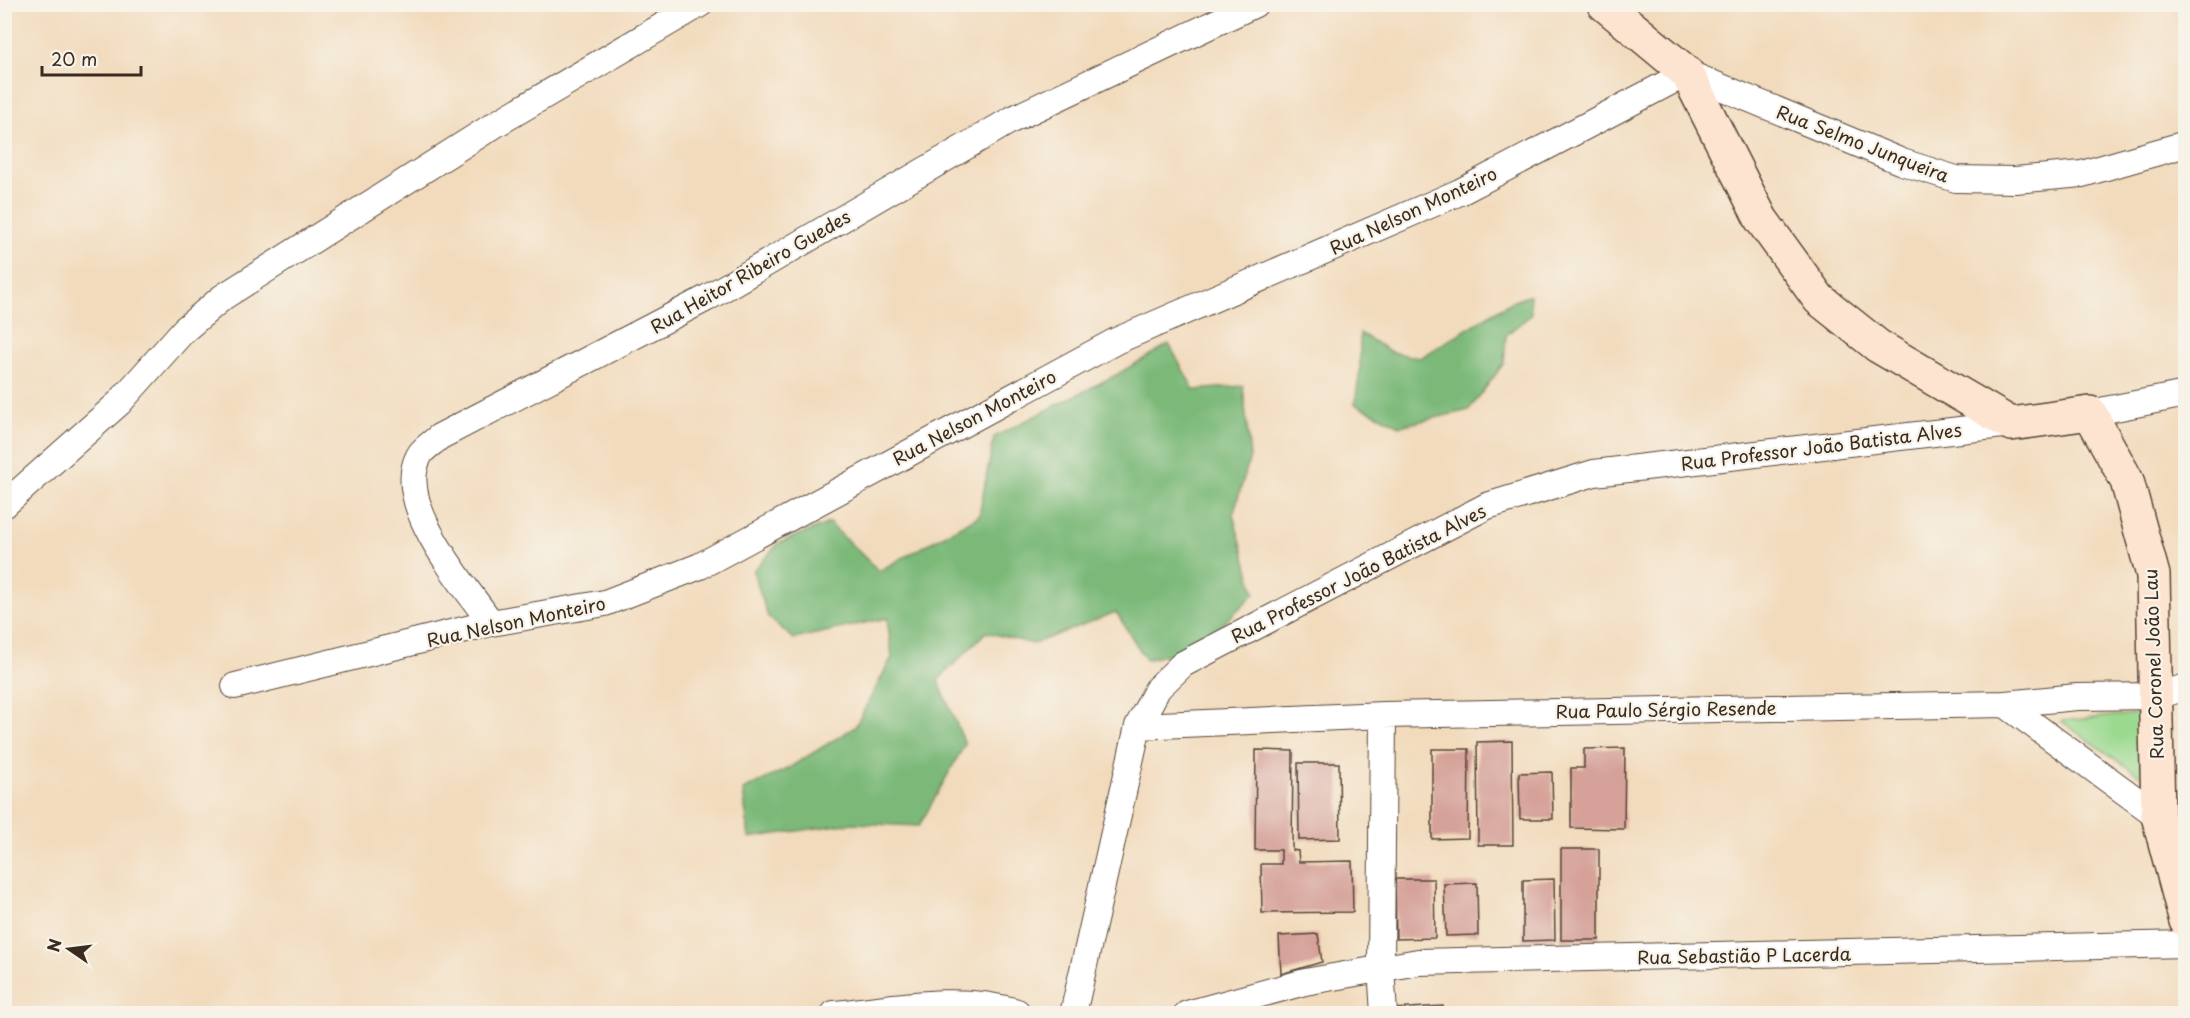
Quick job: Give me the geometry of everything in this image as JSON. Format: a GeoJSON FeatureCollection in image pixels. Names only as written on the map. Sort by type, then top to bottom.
{"type":"FeatureCollection","features":[{"type":"Feature","properties":{"kind":"street"},"geometry":{"type":"LineString","coordinates":[[4,505],[119,403],[184,330],[223,297],[496,124],[700,4]]}},
{"type":"Feature","properties":{"kind":"street","name":"Rua Heitor Ribeiro Guedes"},"geometry":{"type":"LineString","coordinates":[[491,623],[423,523],[416,502],[414,478],[419,456],[438,437],[707,298],[1011,120],[1255,4]]}},
{"type":"Feature","properties":{"kind":"street"},"geometry":{"type":"LineString","coordinates":[[1604,4],[1687,73],[1761,219],[1819,299],[1878,346],[2011,424],[2090,413],[2186,394]]}},
{"type":"Feature","properties":{"kind":"street","name":"Rua Nelson Monteiro"},"geometry":{"type":"LineString","coordinates":[[235,686],[491,623],[605,603],[700,566],[1116,341],[1460,192],[1687,73]]}},
{"type":"Feature","properties":{"kind":"street","name":"Rua Selmo Junqueira"},"geometry":{"type":"LineString","coordinates":[[1687,73],[1902,162],[1956,179],[2015,180],[2082,174],[2186,144]]}},
{"type":"Feature","properties":{"kind":"street","name":"Rua Coronel João Lau"},"geometry":{"type":"LineString","coordinates":[[2090,413],[2127,481],[2153,575],[2171,691],[2158,816],[2186,921]]}},
{"type":"Feature","properties":{"kind":"street","name":"Rua Professor João Batista Alves"},"geometry":{"type":"LineString","coordinates":[[1073,1014],[1138,726],[1158,688],[1183,664],[1487,506],[1594,473],[2011,424]]}},
{"type":"Feature","properties":{"kind":"street","name":"Rua Paulo Sérgio Resende"},"geometry":{"type":"LineString","coordinates":[[1138,726],[1383,715],[2005,704],[2171,691]]}},
{"type":"Feature","properties":{"kind":"street"},"geometry":{"type":"LineString","coordinates":[[2005,704],[2158,816]]}},
{"type":"Feature","properties":{"kind":"street"},"geometry":{"type":"LineString","coordinates":[[1383,715],[1381,967],[1384,1014]]}},
{"type":"Feature","properties":{"kind":"street","name":"Rua Sebastião P Lacerda"},"geometry":{"type":"LineString","coordinates":[[1187,1014],[1305,982],[1418,962],[2186,944]]}},
{"type":"Feature","properties":{"kind":"street"},"geometry":{"type":"LineString","coordinates":[[834,1014],[941,1004],[992,1004],[1018,1013]]}},
{"type":"Feature","properties":{"kind":"green space"},"geometry":{"type":"Polygon","coordinates":[[[1530,295],[1531,315],[1506,335],[1504,363],[1469,410],[1400,426],[1355,404],[1360,370],[1360,333],[1391,352],[1420,358],[1511,302],[1530,295]]]}},
{"type":"Feature","properties":{"kind":"green space"},"geometry":{"type":"Polygon","coordinates":[[[1169,344],[1194,390],[1243,386],[1250,457],[1233,515],[1255,593],[1225,622],[1184,650],[1146,660],[1116,612],[1033,644],[986,632],[938,680],[965,744],[919,826],[853,823],[749,838],[743,790],[787,769],[855,727],[892,657],[887,618],[794,639],[768,617],[753,571],[779,543],[829,523],[879,571],[979,516],[994,437],[1116,375],[1169,344]]]}},
{"type":"Feature","properties":{"kind":"green space"},"geometry":{"type":"Polygon","coordinates":[[[2157,712],[2149,782],[2061,721],[2157,712]]]}},
{"type":"Feature","properties":{"kind":"building"},"geometry":{"type":"Polygon","coordinates":[[[1512,741],[1513,845],[1478,845],[1477,742],[1512,741]]]}},
{"type":"Feature","properties":{"kind":"building"},"geometry":{"type":"Polygon","coordinates":[[[1625,748],[1624,829],[1571,828],[1571,768],[1584,768],[1584,749],[1625,748]]]}},
{"type":"Feature","properties":{"kind":"building"},"geometry":{"type":"Polygon","coordinates":[[[1432,749],[1469,749],[1468,838],[1432,839],[1432,749]]]}},
{"type":"Feature","properties":{"kind":"building"},"geometry":{"type":"Polygon","coordinates":[[[1256,750],[1293,751],[1292,850],[1298,851],[1299,862],[1352,861],[1353,912],[1262,913],[1261,864],[1281,864],[1281,850],[1255,850],[1256,750]]]}},
{"type":"Feature","properties":{"kind":"building"},"geometry":{"type":"Polygon","coordinates":[[[1298,763],[1339,763],[1340,839],[1299,840],[1298,763]]]}},
{"type":"Feature","properties":{"kind":"building"},"geometry":{"type":"Polygon","coordinates":[[[1552,772],[1553,819],[1520,819],[1519,773],[1552,772]]]}},
{"type":"Feature","properties":{"kind":"building"},"geometry":{"type":"Polygon","coordinates":[[[1561,849],[1599,849],[1599,940],[1561,940],[1561,849]]]}},
{"type":"Feature","properties":{"kind":"building"},"geometry":{"type":"Polygon","coordinates":[[[1395,879],[1434,879],[1435,938],[1396,939],[1395,879]]]}},
{"type":"Feature","properties":{"kind":"building"},"geometry":{"type":"Polygon","coordinates":[[[1554,879],[1555,940],[1523,941],[1523,880],[1554,879]]]}},
{"type":"Feature","properties":{"kind":"building"},"geometry":{"type":"Polygon","coordinates":[[[1477,883],[1478,935],[1446,936],[1444,884],[1477,883]]]}},
{"type":"Feature","properties":{"kind":"building"},"geometry":{"type":"Polygon","coordinates":[[[1318,934],[1322,962],[1281,974],[1279,936],[1318,934]]]}},
{"type":"Feature","properties":{"kind":"building"},"geometry":{"type":"Polygon","coordinates":[[[1443,1006],[1444,1014],[1393,1014],[1393,1009],[1443,1006]]]}}]}
